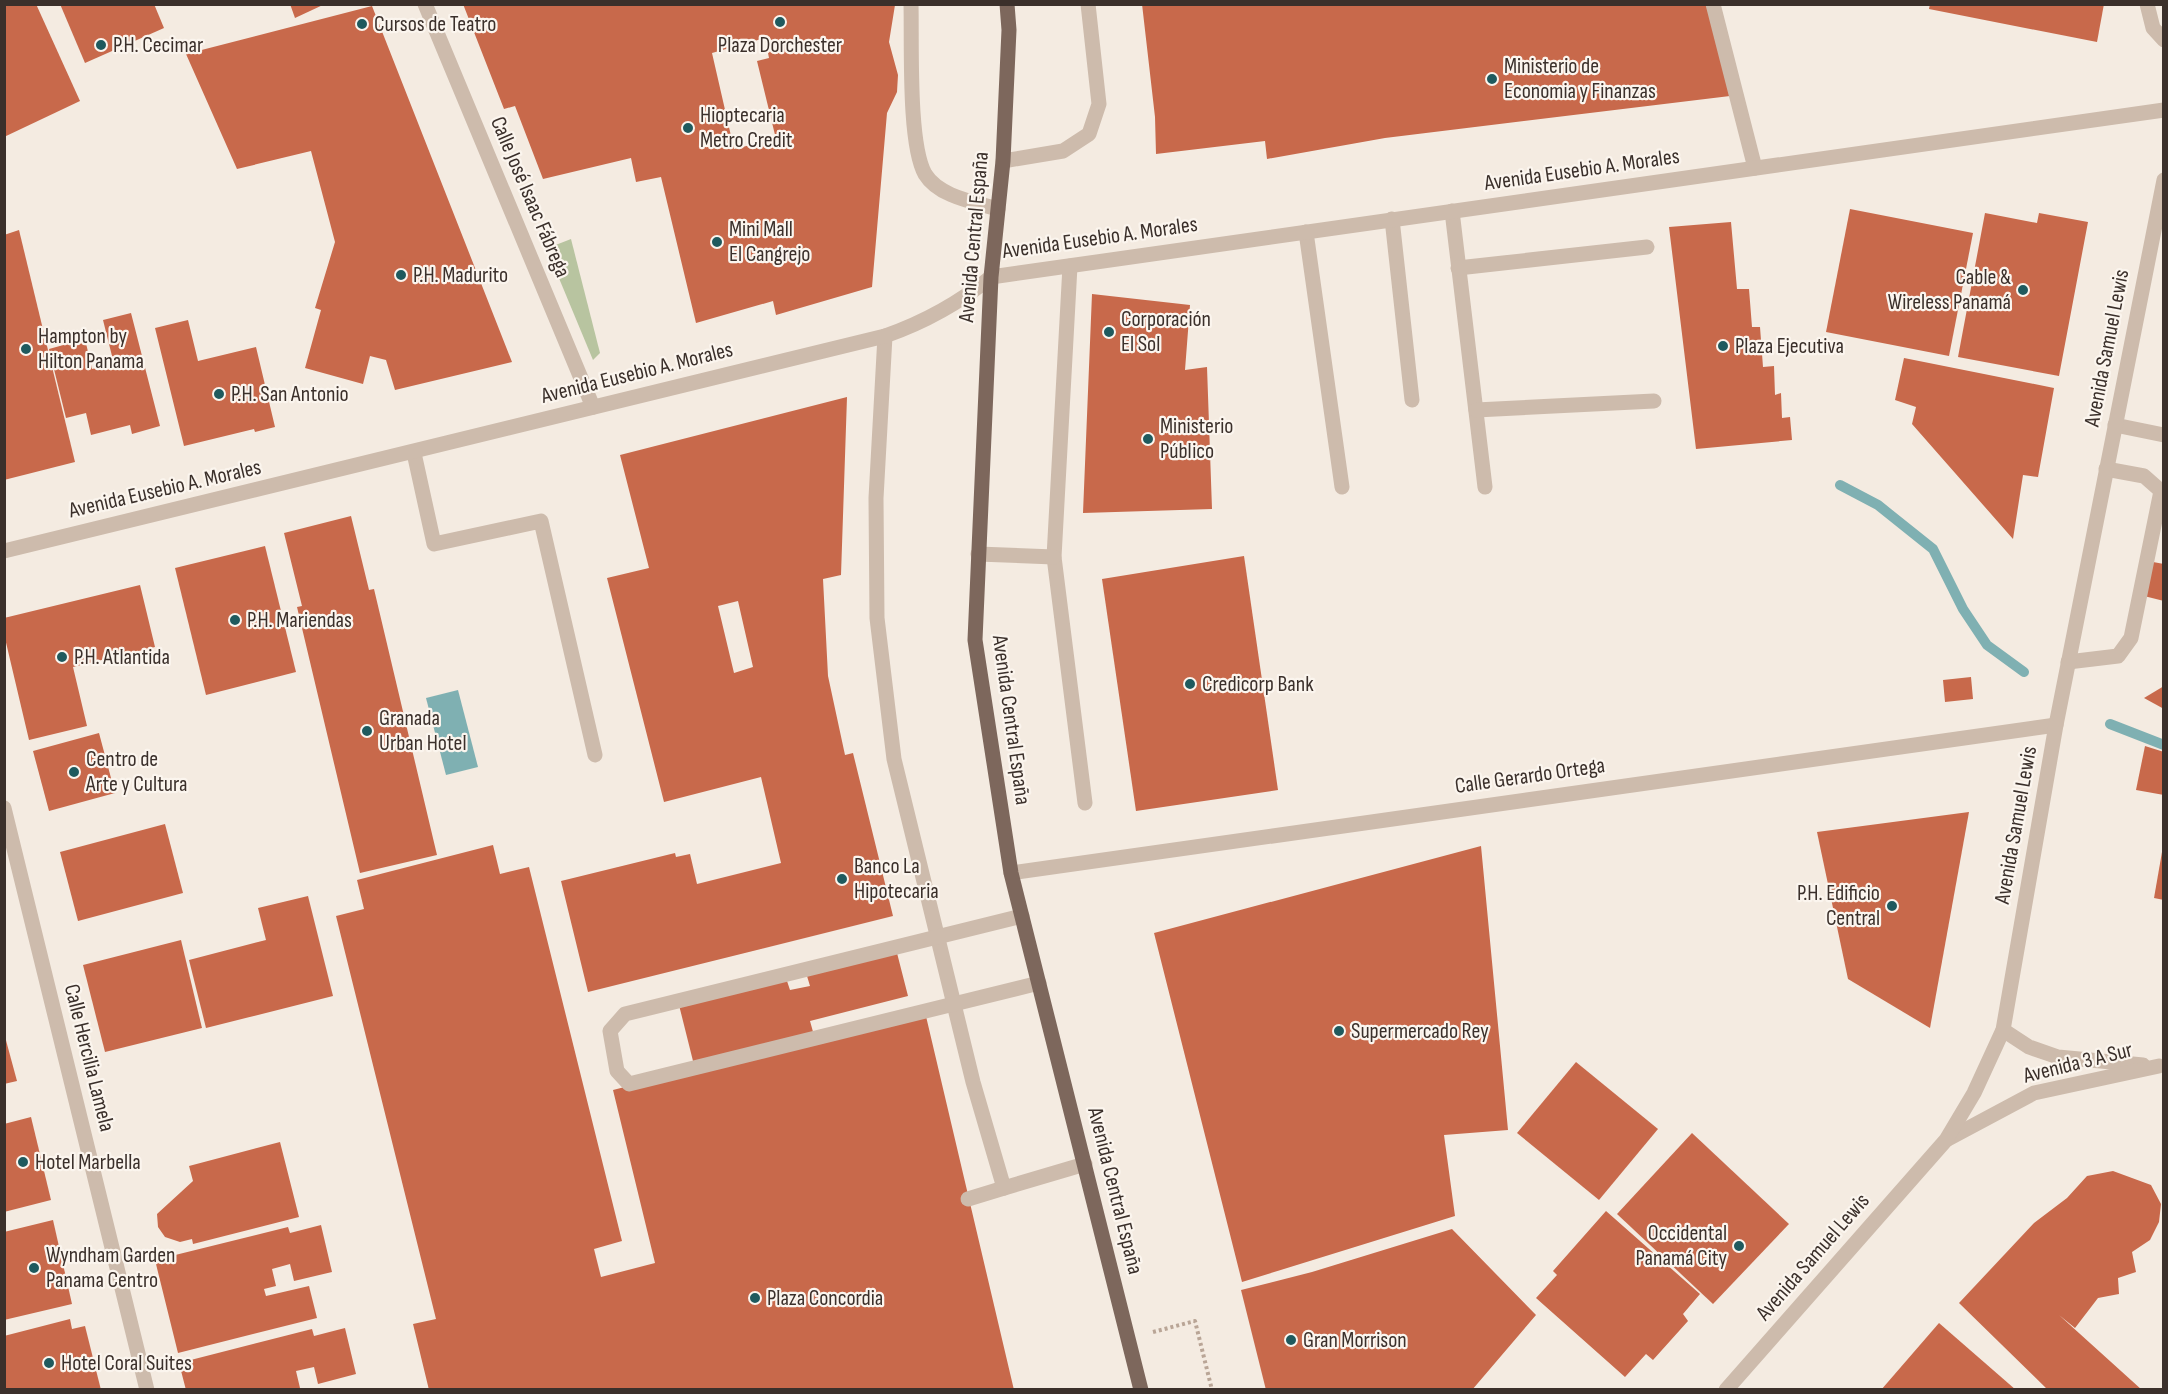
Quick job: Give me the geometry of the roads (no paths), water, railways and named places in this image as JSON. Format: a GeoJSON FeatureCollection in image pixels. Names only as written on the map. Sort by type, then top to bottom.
{"type":"FeatureCollection","features":[{"type":"Feature","properties":{"kind":"main road","name":"Avenida Central España"},"geometry":{"type":"LineString","coordinates":[[1007,4],[1009,30],[1003,161],[991,277],[975,640],[1011,873],[1141,1389]]}},
{"type":"Feature","properties":{"kind":"street","name":"Calle José Isaac Fábrega"},"geometry":{"type":"LineString","coordinates":[[425,4],[594,407]]}},
{"type":"Feature","properties":{"kind":"street"},"geometry":{"type":"LineString","coordinates":[[911,4],[916,145],[926,175],[948,194],[998,209]]}},
{"type":"Feature","properties":{"kind":"street"},"geometry":{"type":"LineString","coordinates":[[1003,161],[1063,151],[1089,135],[1099,104],[1088,4]]}},
{"type":"Feature","properties":{"kind":"street"},"geometry":{"type":"LineString","coordinates":[[1713,4],[1755,168]]}},
{"type":"Feature","properties":{"kind":"street"},"geometry":{"type":"LineString","coordinates":[[2147,4],[2153,28],[2163,40]]}},
{"type":"Feature","properties":{"kind":"street","name":"Avenida Eusebio A. Morales"},"geometry":{"type":"LineString","coordinates":[[4,551],[414,453],[885,336],[942,312],[991,277],[2163,110]]}},
{"type":"Feature","properties":{"kind":"street","name":"Avenida Samuel Lewis"},"geometry":{"type":"LineString","coordinates":[[1726,1389],[1946,1140],[1974,1093],[2003,1030],[2056,725],[2163,180]]}},
{"type":"Feature","properties":{"kind":"street"},"geometry":{"type":"LineString","coordinates":[[1452,211],[1485,487]]}},
{"type":"Feature","properties":{"kind":"street"},"geometry":{"type":"LineString","coordinates":[[1392,219],[1412,400]]}},
{"type":"Feature","properties":{"kind":"street"},"geometry":{"type":"LineString","coordinates":[[1306,232],[1341,487]]}},
{"type":"Feature","properties":{"kind":"street"},"geometry":{"type":"LineString","coordinates":[[1458,268],[1647,247]]}},
{"type":"Feature","properties":{"kind":"street"},"geometry":{"type":"LineString","coordinates":[[1070,266],[1054,557],[1085,803]]}},
{"type":"Feature","properties":{"kind":"street"},"geometry":{"type":"LineString","coordinates":[[885,336],[876,498],[877,618],[894,759],[973,1082],[1004,1188]]}},
{"type":"Feature","properties":{"kind":"street"},"geometry":{"type":"LineString","coordinates":[[1476,410],[1654,400]]}},
{"type":"Feature","properties":{"kind":"street"},"geometry":{"type":"LineString","coordinates":[[2115,425],[2163,435]]}},
{"type":"Feature","properties":{"kind":"street"},"geometry":{"type":"LineString","coordinates":[[414,453],[434,544],[541,520],[595,755]]}},
{"type":"Feature","properties":{"kind":"street"},"geometry":{"type":"LineString","coordinates":[[2068,662],[2118,656],[2131,638],[2160,491],[2144,476],[2106,469]]}},
{"type":"Feature","properties":{"kind":"street"},"geometry":{"type":"LineString","coordinates":[[978,554],[1054,557]]}},
{"type":"Feature","properties":{"kind":"street","name":"Calle Gerardo Ortega"},"geometry":{"type":"LineString","coordinates":[[1011,873],[2056,725]]}},
{"type":"Feature","properties":{"kind":"street","name":"Calle Hercilia Lamela"},"geometry":{"type":"LineString","coordinates":[[4,808],[147,1389]]}},
{"type":"Feature","properties":{"kind":"street"},"geometry":{"type":"LineString","coordinates":[[1022,916],[625,1014],[609,1030],[617,1071],[629,1084],[1039,983]]}},
{"type":"Feature","properties":{"kind":"street","name":"Avenida 3 A Sur"},"geometry":{"type":"LineString","coordinates":[[2003,1030],[2029,1047],[2058,1057],[2161,1066]]}},
{"type":"Feature","properties":{"kind":"street","name":"Avenida 3 A Sur"},"geometry":{"type":"LineString","coordinates":[[1946,1140],[2034,1093],[2161,1066]]}},
{"type":"Feature","properties":{"kind":"street"},"geometry":{"type":"LineString","coordinates":[[968,1199],[1085,1164]]}},
{"type":"Feature","properties":{"kind":"water"},"geometry":{"type":"Polygon","coordinates":[[[458,690],[478,767],[446,775],[426,698],[458,690]]]}},
{"type":"Feature","properties":{"kind":"waterway"},"geometry":{"type":"LineString","coordinates":[[1840,485],[1878,505],[1933,549],[1963,609],[1987,645],[2024,672]]}},
{"type":"Feature","properties":{"kind":"waterway"},"geometry":{"type":"LineString","coordinates":[[2110,724],[2164,745]]}},
{"type":"Feature","properties":{"kind":"place","name":"Plaza Dorchester"},"geometry":{"type":"Point","coordinates":[780,22]}},
{"type":"Feature","properties":{"kind":"place","name":"Cursos de Teatro"},"geometry":{"type":"Point","coordinates":[362,24]}},
{"type":"Feature","properties":{"kind":"place","name":"P.H. Cecimar"},"geometry":{"type":"Point","coordinates":[101,45]}},
{"type":"Feature","properties":{"kind":"place","name":"Ministerio de Economia y Finanzas"},"geometry":{"type":"Point","coordinates":[1492,79]}},
{"type":"Feature","properties":{"kind":"place","name":"Hioptecaria Metro Credit"},"geometry":{"type":"Point","coordinates":[688,128]}},
{"type":"Feature","properties":{"kind":"place","name":"Mini Mall El Cangrejo"},"geometry":{"type":"Point","coordinates":[717,242]}},
{"type":"Feature","properties":{"kind":"place","name":"P.H. Madurito"},"geometry":{"type":"Point","coordinates":[401,275]}},
{"type":"Feature","properties":{"kind":"place","name":"Cable & Wireless Panamá"},"geometry":{"type":"Point","coordinates":[2023,290]}},
{"type":"Feature","properties":{"kind":"place","name":"Corporación El Sol"},"geometry":{"type":"Point","coordinates":[1109,332]}},
{"type":"Feature","properties":{"kind":"place","name":"Plaza Ejecutiva"},"geometry":{"type":"Point","coordinates":[1723,346]}},
{"type":"Feature","properties":{"kind":"place","name":"Hampton by Hilton Panama"},"geometry":{"type":"Point","coordinates":[26,349]}},
{"type":"Feature","properties":{"kind":"place","name":"P.H. San Antonio"},"geometry":{"type":"Point","coordinates":[219,394]}},
{"type":"Feature","properties":{"kind":"place","name":"Ministerio Público"},"geometry":{"type":"Point","coordinates":[1148,439]}},
{"type":"Feature","properties":{"kind":"place","name":"P.H. Mariendas"},"geometry":{"type":"Point","coordinates":[235,620]}},
{"type":"Feature","properties":{"kind":"place","name":"P.H. Atlantida"},"geometry":{"type":"Point","coordinates":[62,657]}},
{"type":"Feature","properties":{"kind":"place","name":"Credicorp Bank"},"geometry":{"type":"Point","coordinates":[1190,684]}},
{"type":"Feature","properties":{"kind":"place","name":"Granada Urban Hotel"},"geometry":{"type":"Point","coordinates":[367,731]}},
{"type":"Feature","properties":{"kind":"place","name":"Centro de Arte y Cultura"},"geometry":{"type":"Point","coordinates":[74,772]}},
{"type":"Feature","properties":{"kind":"place","name":"Banco La Hipotecaria"},"geometry":{"type":"Point","coordinates":[842,879]}},
{"type":"Feature","properties":{"kind":"place","name":"P.H. Edificio Central"},"geometry":{"type":"Point","coordinates":[1892,906]}},
{"type":"Feature","properties":{"kind":"place","name":"Supermercado Rey"},"geometry":{"type":"Point","coordinates":[1339,1031]}},
{"type":"Feature","properties":{"kind":"place","name":"Hotel Marbella"},"geometry":{"type":"Point","coordinates":[23,1162]}},
{"type":"Feature","properties":{"kind":"place","name":"Occidental Panamá City"},"geometry":{"type":"Point","coordinates":[1739,1246]}},
{"type":"Feature","properties":{"kind":"place","name":"Wyndham Garden Panama Centro"},"geometry":{"type":"Point","coordinates":[34,1268]}},
{"type":"Feature","properties":{"kind":"place","name":"Plaza Concordia"},"geometry":{"type":"Point","coordinates":[755,1298]}},
{"type":"Feature","properties":{"kind":"place","name":"Gran Morrison"},"geometry":{"type":"Point","coordinates":[1291,1340]}},
{"type":"Feature","properties":{"kind":"place","name":"Hotel Coral Suites"},"geometry":{"type":"Point","coordinates":[49,1363]}}]}
